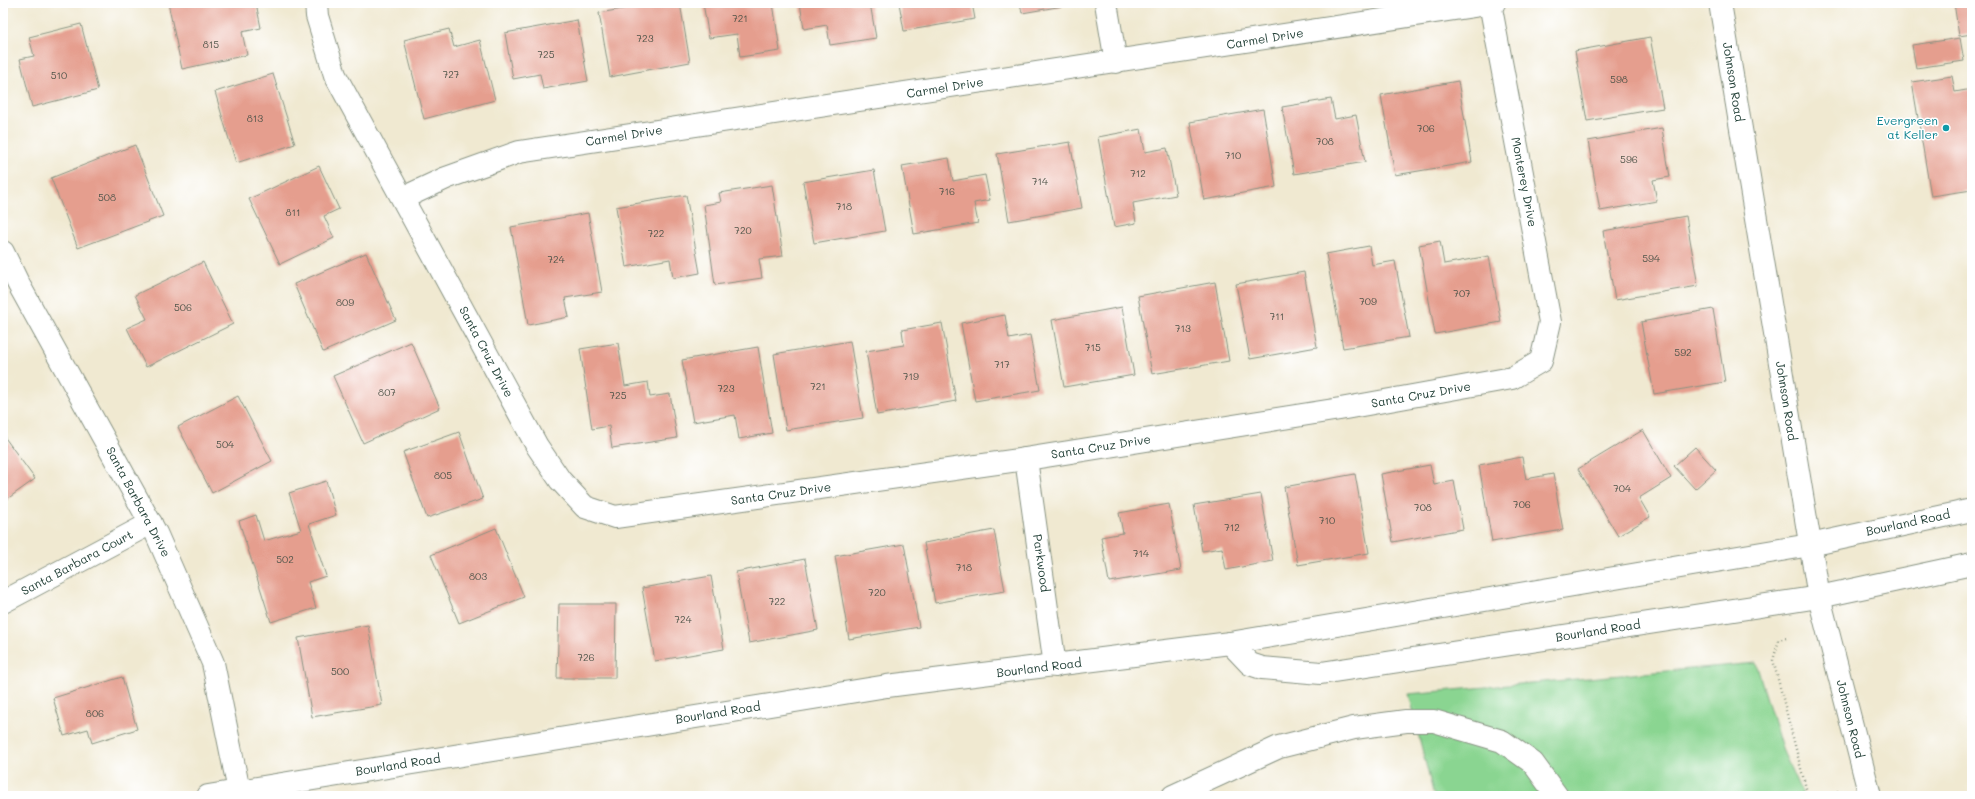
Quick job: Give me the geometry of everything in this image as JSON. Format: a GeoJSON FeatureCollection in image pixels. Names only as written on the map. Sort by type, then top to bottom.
{"type":"FeatureCollection","features":[{"type":"Feature","properties":{"kind":"street","name":"Santa Cruz Drive"},"geometry":{"type":"LineString","coordinates":[[316,3],[317,16],[335,75],[537,446],[560,480],[585,507],[615,517],[1026,459],[1340,409],[1512,378],[1541,361]]}},
{"type":"Feature","properties":{"kind":"street"},"geometry":{"type":"LineString","coordinates":[[1106,3],[1116,62]]}},
{"type":"Feature","properties":{"kind":"street","name":"Monterey Drive"},"geometry":{"type":"LineString","coordinates":[[1490,3],[1550,322],[1541,361]]}},
{"type":"Feature","properties":{"kind":"street","name":"Carmel Drive"},"geometry":{"type":"LineString","coordinates":[[403,198],[446,178],[519,152],[1116,62],[1494,3]]}},
{"type":"Feature","properties":{"kind":"street","name":"Johnson Road"},"geometry":{"type":"LineString","coordinates":[[1720,3],[1819,597],[1870,796]]}},
{"type":"Feature","properties":{"kind":"street","name":"Santa Barbara Drive"},"geometry":{"type":"LineString","coordinates":[[3,252],[19,285],[151,523],[213,663],[240,793]]}},
{"type":"Feature","properties":{"kind":"street","name":"Parkwood"},"geometry":{"type":"LineString","coordinates":[[1026,459],[1055,666]]}},
{"type":"Feature","properties":{"kind":"street","name":"Bourland Road"},"geometry":{"type":"LineString","coordinates":[[208,796],[240,793],[887,686],[1230,643],[1810,545],[1972,510]]}},
{"type":"Feature","properties":{"kind":"street","name":"Santa Barbara Court"},"geometry":{"type":"LineString","coordinates":[[3,602],[151,523]]}},
{"type":"Feature","properties":{"kind":"street","name":"Bourland Road"},"geometry":{"type":"LineString","coordinates":[[1230,643],[1250,664],[1262,668],[1322,673],[1819,597],[1972,564]]}},
{"type":"Feature","properties":{"kind":"street"},"geometry":{"type":"LineString","coordinates":[[1173,796],[1279,747],[1354,728],[1406,721],[1434,721],[1502,741],[1533,763],[1556,796]]}},
{"type":"Feature","properties":{"kind":"path"},"geometry":{"type":"LineString","coordinates":[[1786,638],[1779,640],[1773,660],[1807,792],[1811,796]]}},
{"type":"Feature","properties":{"kind":"green space"},"geometry":{"type":"Polygon","coordinates":[[[1756,663],[1782,749],[1803,796],[1434,796],[1408,694],[1756,663]]]}},
{"type":"Feature","properties":{"kind":"building"},"geometry":{"type":"Polygon","coordinates":[[[168,3],[256,3],[261,28],[242,32],[247,55],[182,69],[168,3]]]}},
{"type":"Feature","properties":{"kind":"building"},"geometry":{"type":"Polygon","coordinates":[[[657,3],[680,3],[690,62],[610,77],[599,13],[657,3]]]}},
{"type":"Feature","properties":{"kind":"building"},"geometry":{"type":"Polygon","coordinates":[[[703,3],[773,3],[780,51],[740,57],[737,34],[709,38],[703,3]]]}},
{"type":"Feature","properties":{"kind":"building"},"geometry":{"type":"Polygon","coordinates":[[[800,3],[870,3],[876,38],[830,45],[827,25],[804,29],[800,3]]]}},
{"type":"Feature","properties":{"kind":"building"},"geometry":{"type":"Polygon","coordinates":[[[899,3],[972,3],[975,19],[904,31],[899,3]]]}},
{"type":"Feature","properties":{"kind":"building"},"geometry":{"type":"Polygon","coordinates":[[[1020,3],[1062,3],[1063,6],[1022,13],[1020,3]]]}},
{"type":"Feature","properties":{"kind":"building"},"geometry":{"type":"Polygon","coordinates":[[[1954,3],[1972,3],[1972,34],[1959,36],[1954,3]]]}},
{"type":"Feature","properties":{"kind":"building"},"geometry":{"type":"Polygon","coordinates":[[[577,20],[588,81],[543,89],[540,74],[513,79],[505,33],[577,20]]]}},
{"type":"Feature","properties":{"kind":"building"},"geometry":{"type":"Polygon","coordinates":[[[81,24],[98,90],[32,107],[20,59],[34,56],[29,37],[81,24]]]}},
{"type":"Feature","properties":{"kind":"building"},"geometry":{"type":"Polygon","coordinates":[[[449,29],[454,47],[480,40],[495,100],[424,119],[404,40],[449,29]]]}},
{"type":"Feature","properties":{"kind":"building"},"geometry":{"type":"Polygon","coordinates":[[[1650,37],[1663,108],[1587,121],[1575,51],[1650,37]]]}},
{"type":"Feature","properties":{"kind":"building"},"geometry":{"type":"Polygon","coordinates":[[[1960,38],[1964,61],[1916,68],[1912,45],[1960,38]]]}},
{"type":"Feature","properties":{"kind":"building"},"geometry":{"type":"Polygon","coordinates":[[[273,74],[295,144],[236,163],[215,92],[273,74]]]}},
{"type":"Feature","properties":{"kind":"building","name":"Evergreen at Keller"},"geometry":{"type":"Polygon","coordinates":[[[1952,76],[1955,92],[1972,89],[1972,165],[1968,165],[1972,190],[1931,196],[1912,82],[1952,76]]]}},
{"type":"Feature","properties":{"kind":"building"},"geometry":{"type":"Polygon","coordinates":[[[1458,81],[1472,162],[1395,175],[1381,95],[1458,81]]]}},
{"type":"Feature","properties":{"kind":"building"},"geometry":{"type":"Polygon","coordinates":[[[1331,99],[1335,119],[1356,115],[1365,162],[1294,174],[1282,107],[1331,99]]]}},
{"type":"Feature","properties":{"kind":"building"},"geometry":{"type":"Polygon","coordinates":[[[1263,109],[1276,187],[1204,200],[1190,122],[1263,109]]]}},
{"type":"Feature","properties":{"kind":"building"},"geometry":{"type":"Polygon","coordinates":[[[1662,128],[1670,177],[1653,180],[1657,201],[1600,211],[1588,141],[1662,128]]]}},
{"type":"Feature","properties":{"kind":"building"},"geometry":{"type":"Polygon","coordinates":[[[1141,129],[1145,152],[1167,148],[1176,195],[1133,203],[1136,223],[1114,227],[1098,137],[1141,129]]]}},
{"type":"Feature","properties":{"kind":"building"},"geometry":{"type":"Polygon","coordinates":[[[1070,142],[1082,208],[1009,221],[997,154],[1070,142]]]}},
{"type":"Feature","properties":{"kind":"building"},"geometry":{"type":"Polygon","coordinates":[[[135,145],[163,216],[78,248],[51,178],[135,145]]]}},
{"type":"Feature","properties":{"kind":"building"},"geometry":{"type":"Polygon","coordinates":[[[949,158],[953,181],[985,175],[990,200],[974,203],[978,223],[914,234],[902,166],[949,158]]]}},
{"type":"Feature","properties":{"kind":"building"},"geometry":{"type":"Polygon","coordinates":[[[319,166],[339,209],[324,216],[334,238],[280,264],[249,199],[319,166]]]}},
{"type":"Feature","properties":{"kind":"building"},"geometry":{"type":"Polygon","coordinates":[[[874,170],[885,231],[814,243],[803,182],[874,170]]]}},
{"type":"Feature","properties":{"kind":"building"},"geometry":{"type":"Polygon","coordinates":[[[772,185],[783,256],[759,259],[762,278],[715,285],[704,205],[721,202],[719,193],[772,185]]]}},
{"type":"Feature","properties":{"kind":"building"},"geometry":{"type":"Polygon","coordinates":[[[686,195],[700,273],[673,278],[670,259],[626,267],[616,207],[686,195]]]}},
{"type":"Feature","properties":{"kind":"building"},"geometry":{"type":"Polygon","coordinates":[[[588,213],[602,292],[565,298],[569,317],[528,325],[511,227],[588,213]]]}},
{"type":"Feature","properties":{"kind":"building"},"geometry":{"type":"Polygon","coordinates":[[[1686,216],[1698,286],[1615,300],[1603,231],[1686,216]]]}},
{"type":"Feature","properties":{"kind":"building"},"geometry":{"type":"Polygon","coordinates":[[[1440,241],[1444,264],[1489,256],[1501,322],[1435,334],[1419,245],[1440,241]]]}},
{"type":"Feature","properties":{"kind":"building"},"geometry":{"type":"Polygon","coordinates":[[[1369,246],[1372,265],[1395,261],[1409,337],[1343,348],[1326,254],[1369,246]]]}},
{"type":"Feature","properties":{"kind":"building"},"geometry":{"type":"Polygon","coordinates":[[[366,253],[396,320],[323,352],[294,284],[366,253]]]}},
{"type":"Feature","properties":{"kind":"building"},"geometry":{"type":"Polygon","coordinates":[[[203,262],[233,324],[146,367],[127,328],[147,319],[135,295],[203,262]]]}},
{"type":"Feature","properties":{"kind":"building"},"geometry":{"type":"Polygon","coordinates":[[[1304,272],[1317,347],[1250,359],[1236,284],[1304,272]]]}},
{"type":"Feature","properties":{"kind":"building"},"geometry":{"type":"Polygon","coordinates":[[[1215,282],[1229,361],[1152,374],[1138,296],[1215,282]]]}},
{"type":"Feature","properties":{"kind":"building"},"geometry":{"type":"Polygon","coordinates":[[[1122,307],[1134,375],[1064,387],[1052,320],[1122,307]]]}},
{"type":"Feature","properties":{"kind":"building"},"geometry":{"type":"Polygon","coordinates":[[[1713,309],[1725,382],[1654,394],[1641,322],[1713,309]]]}},
{"type":"Feature","properties":{"kind":"building"},"geometry":{"type":"Polygon","coordinates":[[[1005,315],[1009,339],[1030,335],[1040,390],[975,401],[961,323],[1005,315]]]}},
{"type":"Feature","properties":{"kind":"building"},"geometry":{"type":"Polygon","coordinates":[[[942,323],[956,401],[877,415],[866,351],[904,345],[902,330],[942,323]]]}},
{"type":"Feature","properties":{"kind":"building"},"geometry":{"type":"Polygon","coordinates":[[[850,341],[863,418],[786,430],[774,354],[850,341]]]}},
{"type":"Feature","properties":{"kind":"building"},"geometry":{"type":"Polygon","coordinates":[[[411,342],[440,408],[363,443],[333,376],[411,342]]]}},
{"type":"Feature","properties":{"kind":"building"},"geometry":{"type":"Polygon","coordinates":[[[618,343],[625,386],[648,382],[650,397],[670,394],[677,438],[612,448],[609,426],[592,429],[580,349],[618,343]]]}},
{"type":"Feature","properties":{"kind":"building"},"geometry":{"type":"Polygon","coordinates":[[[758,347],[772,433],[739,439],[735,415],[693,422],[682,360],[758,347]]]}},
{"type":"Feature","properties":{"kind":"building"},"geometry":{"type":"Polygon","coordinates":[[[238,396],[272,461],[212,493],[178,427],[238,396]]]}},
{"type":"Feature","properties":{"kind":"building"},"geometry":{"type":"Polygon","coordinates":[[[1643,430],[1671,478],[1639,498],[1650,517],[1618,536],[1578,469],[1643,430]]]}},
{"type":"Feature","properties":{"kind":"building"},"geometry":{"type":"Polygon","coordinates":[[[459,432],[483,499],[427,518],[403,452],[459,432]]]}},
{"type":"Feature","properties":{"kind":"building"},"geometry":{"type":"Polygon","coordinates":[[[3,435],[35,479],[3,502],[3,435]]]}},
{"type":"Feature","properties":{"kind":"building"},"geometry":{"type":"Polygon","coordinates":[[[1695,447],[1716,470],[1695,489],[1674,466],[1695,447]]]}},
{"type":"Feature","properties":{"kind":"building"},"geometry":{"type":"Polygon","coordinates":[[[1522,457],[1526,479],[1553,474],[1563,530],[1492,542],[1479,465],[1522,457]]]}},
{"type":"Feature","properties":{"kind":"building"},"geometry":{"type":"Polygon","coordinates":[[[1430,465],[1434,485],[1454,481],[1463,529],[1393,542],[1381,474],[1430,465]]]}},
{"type":"Feature","properties":{"kind":"building"},"geometry":{"type":"Polygon","coordinates":[[[1355,474],[1369,553],[1298,565],[1284,487],[1355,474]]]}},
{"type":"Feature","properties":{"kind":"building"},"geometry":{"type":"Polygon","coordinates":[[[326,481],[336,515],[309,524],[326,576],[308,582],[316,608],[271,622],[239,521],[256,515],[264,541],[301,530],[289,493],[326,481]]]}},
{"type":"Feature","properties":{"kind":"building"},"geometry":{"type":"Polygon","coordinates":[[[1261,494],[1273,561],[1226,570],[1222,548],[1202,551],[1194,505],[1261,494]]]}},
{"type":"Feature","properties":{"kind":"building"},"geometry":{"type":"Polygon","coordinates":[[[1169,504],[1181,570],[1109,582],[1101,537],[1123,533],[1119,513],[1169,504]]]}},
{"type":"Feature","properties":{"kind":"building"},"geometry":{"type":"Polygon","coordinates":[[[496,528],[524,597],[459,623],[431,555],[496,528]]]}},
{"type":"Feature","properties":{"kind":"building"},"geometry":{"type":"Polygon","coordinates":[[[994,530],[1005,591],[935,603],[924,543],[994,530]]]}},
{"type":"Feature","properties":{"kind":"building"},"geometry":{"type":"Polygon","coordinates":[[[904,544],[919,627],[849,639],[835,556],[904,544]]]}},
{"type":"Feature","properties":{"kind":"building"},"geometry":{"type":"Polygon","coordinates":[[[805,559],[818,630],[749,643],[736,572],[805,559]]]}},
{"type":"Feature","properties":{"kind":"building"},"geometry":{"type":"Polygon","coordinates":[[[711,576],[724,649],[655,661],[642,588],[711,576]]]}},
{"type":"Feature","properties":{"kind":"building"},"geometry":{"type":"Polygon","coordinates":[[[559,604],[616,604],[615,678],[557,678],[559,604]]]}},
{"type":"Feature","properties":{"kind":"building"},"geometry":{"type":"Polygon","coordinates":[[[368,625],[382,705],[312,717],[298,638],[368,625]]]}},
{"type":"Feature","properties":{"kind":"building"},"geometry":{"type":"Polygon","coordinates":[[[122,677],[137,729],[92,743],[88,729],[64,736],[53,698],[122,677]]]}},
{"type":"Feature","properties":{"kind":"place","name":"Evergreen at Keller"},"geometry":{"type":"Point","coordinates":[1946,128]}}]}
